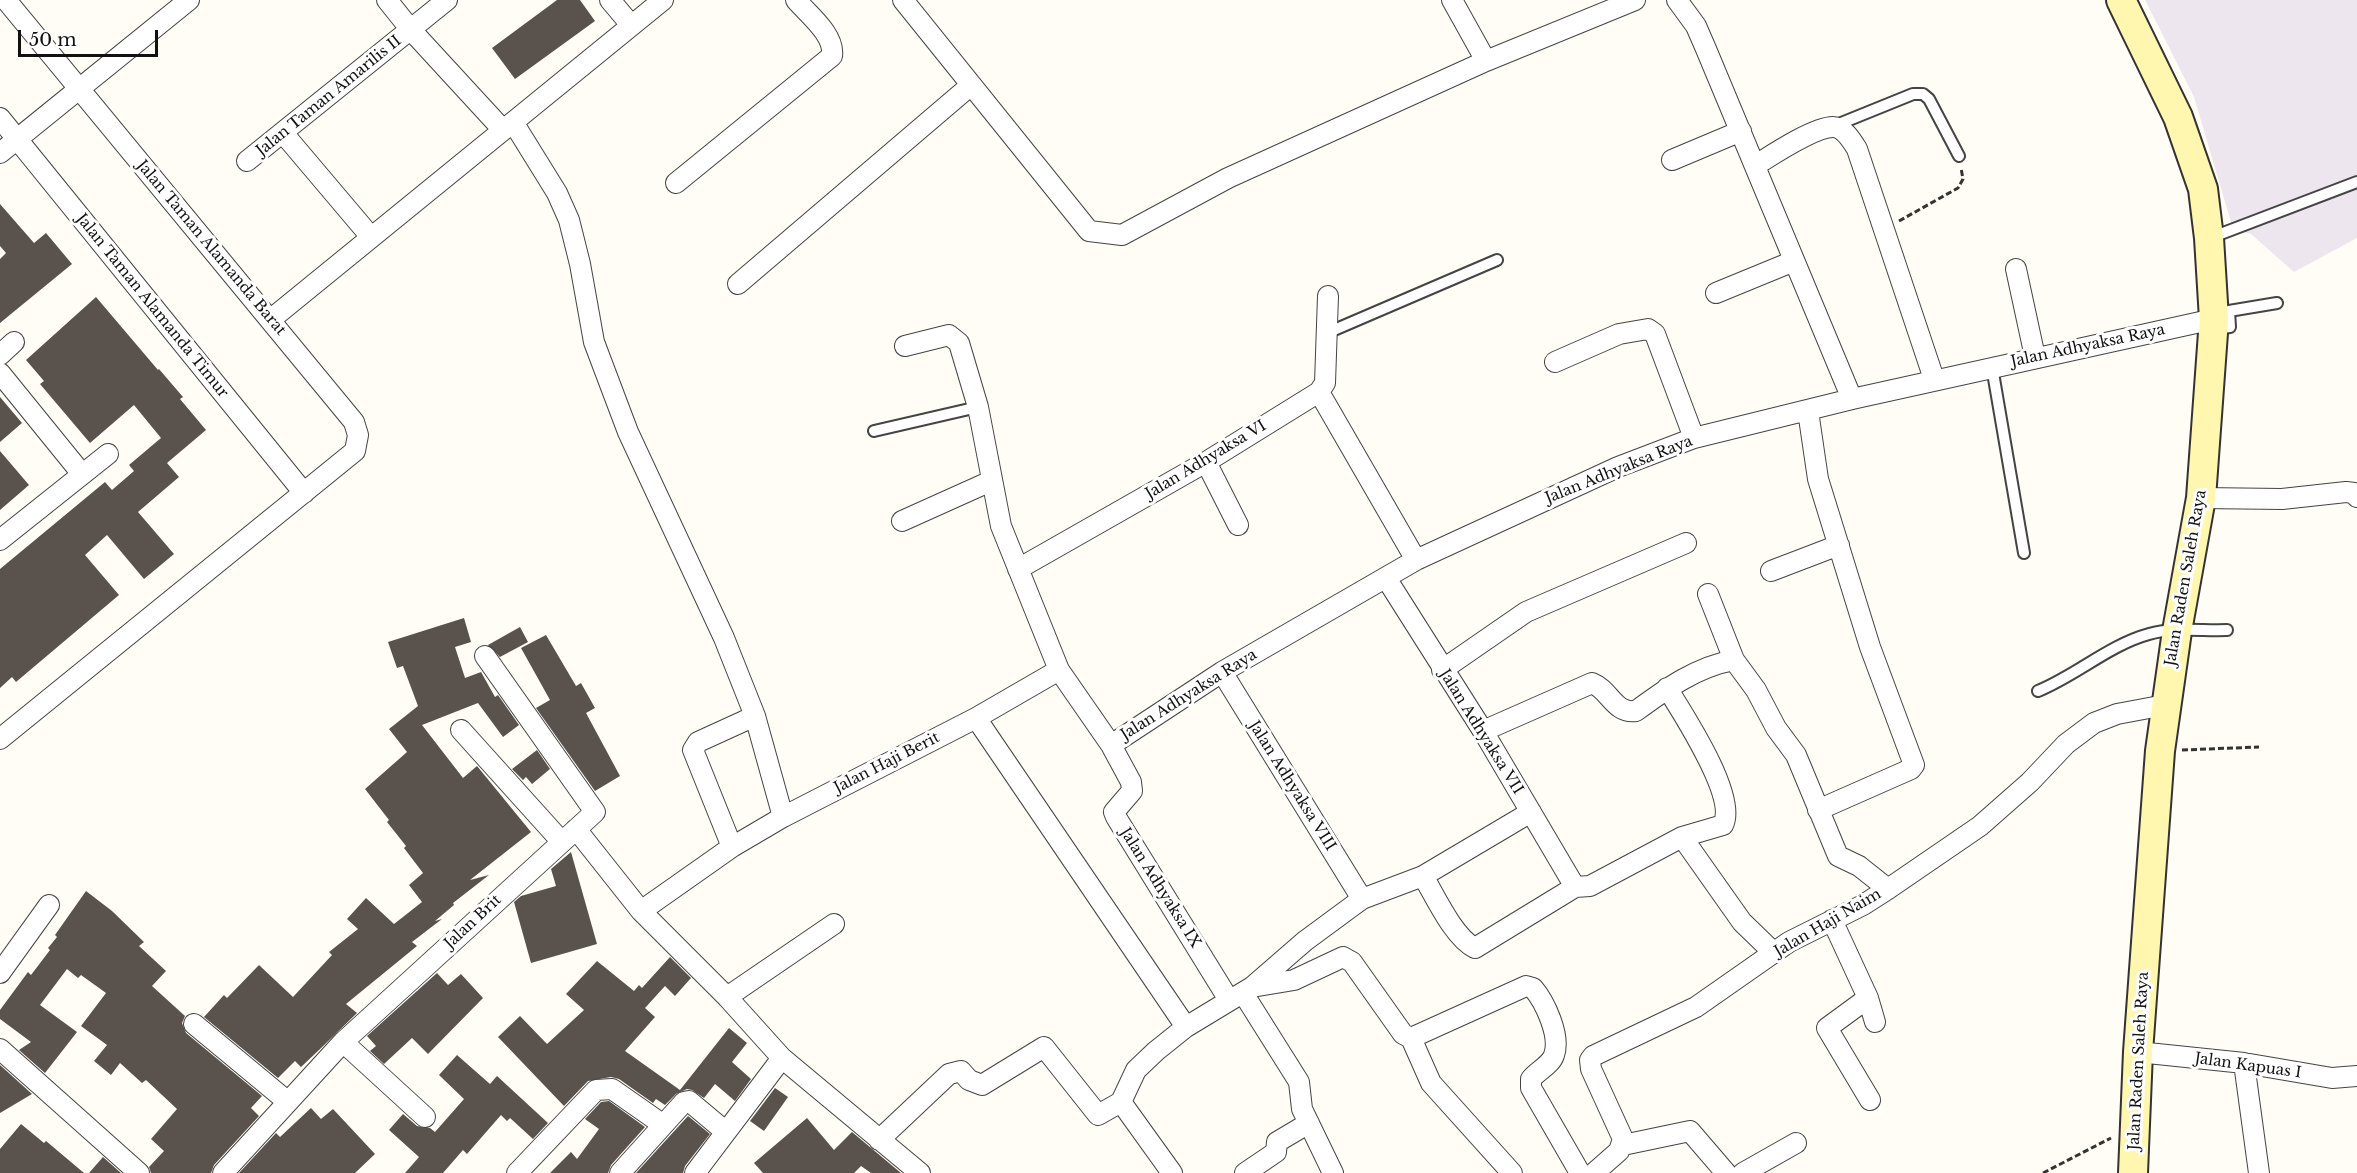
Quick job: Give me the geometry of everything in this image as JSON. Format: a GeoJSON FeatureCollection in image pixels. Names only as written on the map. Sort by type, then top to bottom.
{"type":"FeatureCollection","features":[{"type":"Feature","properties":{"kind":"main road","name":"Jalan Raden Saleh Raya"},"geometry":{"type":"LineString","coordinates":[[2121,0],[2178,117],[2203,189],[2210,238],[2214,324],[2201,498],[2165,705],[2160,751],[2138,1052],[2133,1173]]}},
{"type":"Feature","properties":{"kind":"street","name":"Jalan Taman Alamanda Barat"},"geometry":{"type":"LineString","coordinates":[[0,738],[355,452],[358,435],[354,422],[6,0]]}},
{"type":"Feature","properties":{"kind":"street"},"geometry":{"type":"LineString","coordinates":[[0,153],[189,0]]}},
{"type":"Feature","properties":{"kind":"street"},"geometry":{"type":"LineString","coordinates":[[387,0],[411,30],[508,126],[557,193],[569,220],[580,264],[594,342],[628,432],[719,628],[755,716],[783,816]]}},
{"type":"Feature","properties":{"kind":"street","name":"Jalan Taman Amarilis II"},"geometry":{"type":"LineString","coordinates":[[248,162],[447,0]]}},
{"type":"Feature","properties":{"kind":"street"},"geometry":{"type":"LineString","coordinates":[[610,0],[632,25]]}},
{"type":"Feature","properties":{"kind":"street"},"geometry":{"type":"LineString","coordinates":[[270,320],[663,0]]}},
{"type":"Feature","properties":{"kind":"street"},"geometry":{"type":"LineString","coordinates":[[676,183],[832,56],[834,47],[796,0]]}},
{"type":"Feature","properties":{"kind":"street"},"geometry":{"type":"LineString","coordinates":[[903,0],[1089,231],[1122,235],[1228,178],[1486,61],[1635,0]]}},
{"type":"Feature","properties":{"kind":"street"},"geometry":{"type":"LineString","coordinates":[[1452,0],[1486,61]]}},
{"type":"Feature","properties":{"kind":"street"},"geometry":{"type":"LineString","coordinates":[[1677,0],[1696,26],[1852,399]]}},
{"type":"Feature","properties":{"kind":"street"},"geometry":{"type":"LineString","coordinates":[[738,284],[970,86]]}},
{"type":"Feature","properties":{"kind":"street","name":"Jalan Taman Alamanda Timur"},"geometry":{"type":"LineString","coordinates":[[0,118],[304,493]]}},
{"type":"Feature","properties":{"kind":"street"},"geometry":{"type":"LineString","coordinates":[[1756,165],[1796,141],[1833,127],[1841,130],[1857,149],[1934,379]]}},
{"type":"Feature","properties":{"kind":"street"},"geometry":{"type":"LineString","coordinates":[[1672,160],[1741,131]]}},
{"type":"Feature","properties":{"kind":"street"},"geometry":{"type":"LineString","coordinates":[[283,133],[371,237]]}},
{"type":"Feature","properties":{"kind":"street"},"geometry":{"type":"LineString","coordinates":[[1716,293],[1794,261]]}},
{"type":"Feature","properties":{"kind":"street"},"geometry":{"type":"LineString","coordinates":[[2016,269],[2035,357]]}},
{"type":"Feature","properties":{"kind":"street"},"geometry":{"type":"LineString","coordinates":[[1328,296],[1325,383],[1319,392],[1416,560]]}},
{"type":"Feature","properties":{"kind":"street","name":"Jalan Adhyaksa Raya"},"geometry":{"type":"LineString","coordinates":[[1111,745],[1222,672],[1416,560],[1618,467],[1695,438],[1934,379],[2035,357],[2214,324]]}},
{"type":"Feature","properties":{"kind":"street"},"geometry":{"type":"LineString","coordinates":[[1555,362],[1619,334],[1648,329],[1655,334],[1695,438]]}},
{"type":"Feature","properties":{"kind":"street"},"geometry":{"type":"LineString","coordinates":[[905,346],[954,336],[959,343],[978,407],[1001,526],[1059,670],[1111,745]]}},
{"type":"Feature","properties":{"kind":"street"},"geometry":{"type":"LineString","coordinates":[[0,373],[82,474]]}},
{"type":"Feature","properties":{"kind":"street","name":"Jalan Adhyaksa VI"},"geometry":{"type":"LineString","coordinates":[[1018,569],[1206,462],[1319,392]]}},
{"type":"Feature","properties":{"kind":"street"},"geometry":{"type":"LineString","coordinates":[[1808,411],[1818,479],[1870,647],[1914,765],[1911,769],[1818,810]]}},
{"type":"Feature","properties":{"kind":"street"},"geometry":{"type":"LineString","coordinates":[[0,540],[108,454]]}},
{"type":"Feature","properties":{"kind":"street"},"geometry":{"type":"LineString","coordinates":[[1206,462],[1238,525]]}},
{"type":"Feature","properties":{"kind":"street"},"geometry":{"type":"LineString","coordinates":[[903,520],[991,481]]}},
{"type":"Feature","properties":{"kind":"street"},"geometry":{"type":"LineString","coordinates":[[2201,498],[2282,499],[2346,492],[2354,493],[2357,497]]}},
{"type":"Feature","properties":{"kind":"street"},"geometry":{"type":"LineString","coordinates":[[1442,670],[1526,612],[1686,543]]}},
{"type":"Feature","properties":{"kind":"street"},"geometry":{"type":"LineString","coordinates":[[1771,571],[1839,545]]}},
{"type":"Feature","properties":{"kind":"street","name":"Jalan Adhyaksa VII"},"geometry":{"type":"LineString","coordinates":[[1386,578],[1442,670],[1483,731],[1575,887]]}},
{"type":"Feature","properties":{"kind":"street"},"geometry":{"type":"LineString","coordinates":[[1708,594],[1734,660],[1756,690],[1776,728],[1796,755],[1838,856],[1859,866],[1888,889]]}},
{"type":"Feature","properties":{"kind":"street","name":"Jalan Brit"},"geometry":{"type":"LineString","coordinates":[[223,1173],[343,1042],[593,815],[594,811],[485,656]]}},
{"type":"Feature","properties":{"kind":"street"},"geometry":{"type":"LineString","coordinates":[[1483,731],[1585,684],[1592,683],[1605,689],[1612,702],[1628,712],[1635,711],[1667,688],[1717,663],[1734,660]]}},
{"type":"Feature","properties":{"kind":"street","name":"Jalan Haji Berit"},"geometry":{"type":"LineString","coordinates":[[641,911],[783,816],[976,718],[1059,670]]}},
{"type":"Feature","properties":{"kind":"street","name":"Jalan Adhyaksa VIII"},"geometry":{"type":"LineString","coordinates":[[1222,672],[1362,899]]}},
{"type":"Feature","properties":{"kind":"street"},"geometry":{"type":"LineString","coordinates":[[1423,876],[1453,926],[1468,945],[1475,948],[1575,887],[1590,886],[1682,837],[1725,823],[1723,792],[1695,732],[1667,688]]}},
{"type":"Feature","properties":{"kind":"street","name":"Jalan Haji Naim"},"geometry":{"type":"LineString","coordinates":[[1623,1145],[1623,1138],[1591,1070],[1590,1060],[1593,1056],[1696,1007],[1789,942],[1888,889],[1980,826],[2087,728],[2117,714],[2165,705]]}},
{"type":"Feature","properties":{"kind":"street"},"geometry":{"type":"LineString","coordinates":[[732,848],[693,750],[698,742],[755,716]]}},
{"type":"Feature","properties":{"kind":"street"},"geometry":{"type":"LineString","coordinates":[[976,718],[1186,1027]]}},
{"type":"Feature","properties":{"kind":"street"},"geometry":{"type":"LineString","coordinates":[[461,730],[569,835],[727,997],[782,1058],[920,1173]]}},
{"type":"Feature","properties":{"kind":"street","name":"Jalan Adhyaksa IX"},"geometry":{"type":"LineString","coordinates":[[1111,745],[1131,783],[1132,791],[1117,806],[1114,812],[1116,817],[1242,993]]}},
{"type":"Feature","properties":{"kind":"street"},"geometry":{"type":"LineString","coordinates":[[879,1140],[949,1074],[961,1071],[969,1080],[982,1085],[1044,1047],[1098,1115],[1121,1102],[1136,1070],[1186,1027],[1242,993],[1305,941],[1362,899],[1423,876],[1532,812]]}},
{"type":"Feature","properties":{"kind":"street"},"geometry":{"type":"LineString","coordinates":[[1682,837],[1742,922],[1774,953]]}},
{"type":"Feature","properties":{"kind":"street"},"geometry":{"type":"LineString","coordinates":[[0,973],[49,905]]}},
{"type":"Feature","properties":{"kind":"street"},"geometry":{"type":"LineString","coordinates":[[1832,920],[1868,998],[1875,1022]]}},
{"type":"Feature","properties":{"kind":"street"},"geometry":{"type":"LineString","coordinates":[[727,997],[834,924]]}},
{"type":"Feature","properties":{"kind":"street"},"geometry":{"type":"LineString","coordinates":[[1242,993],[1294,980],[1342,957],[1352,962],[1403,1034],[1411,1038],[1431,1083],[1512,1173]]}},
{"type":"Feature","properties":{"kind":"street"},"geometry":{"type":"LineString","coordinates":[[1411,1038],[1526,987],[1533,988],[1551,1017],[1555,1047],[1549,1062],[1531,1079],[1531,1088],[1580,1173]]}},
{"type":"Feature","properties":{"kind":"street"},"geometry":{"type":"LineString","coordinates":[[1242,993],[1299,1082],[1302,1109],[1334,1173]]}},
{"type":"Feature","properties":{"kind":"street"},"geometry":{"type":"LineString","coordinates":[[1868,998],[1827,1028],[1870,1100]]}},
{"type":"Feature","properties":{"kind":"street"},"geometry":{"type":"LineString","coordinates":[[194,1024],[288,1102]]}},
{"type":"Feature","properties":{"kind":"street"},"geometry":{"type":"LineString","coordinates":[[343,1042],[425,1117]]}},
{"type":"Feature","properties":{"kind":"street"},"geometry":{"type":"LineString","coordinates":[[0,1049],[139,1173]]}},
{"type":"Feature","properties":{"kind":"street","name":"Jalan Kapuas I"},"geometry":{"type":"LineString","coordinates":[[2138,1052],[2244,1063],[2332,1078],[2357,1076]]}},
{"type":"Feature","properties":{"kind":"street"},"geometry":{"type":"LineString","coordinates":[[695,1173],[782,1058]]}},
{"type":"Feature","properties":{"kind":"street"},"geometry":{"type":"LineString","coordinates":[[2244,1063],[2259,1173]]}},
{"type":"Feature","properties":{"kind":"street"},"geometry":{"type":"LineString","coordinates":[[517,1173],[596,1090],[606,1087],[621,1093],[662,1124]]}},
{"type":"Feature","properties":{"kind":"street"},"geometry":{"type":"LineString","coordinates":[[620,1173],[662,1124],[689,1101],[726,1132]]}},
{"type":"Feature","properties":{"kind":"street"},"geometry":{"type":"LineString","coordinates":[[1121,1102],[1172,1173]]}},
{"type":"Feature","properties":{"kind":"street"},"geometry":{"type":"LineString","coordinates":[[1245,1173],[1276,1152],[1277,1142],[1309,1123]]}},
{"type":"Feature","properties":{"kind":"street"},"geometry":{"type":"LineString","coordinates":[[1594,1173],[1623,1145],[1690,1131],[1726,1173]]}},
{"type":"Feature","properties":{"kind":"street"},"geometry":{"type":"LineString","coordinates":[[1743,1173],[1796,1143]]}},
{"type":"Feature","properties":{"kind":"lane"},"geometry":{"type":"LineString","coordinates":[[1833,127],[1913,94],[1923,94],[1929,99],[1959,156]]}},
{"type":"Feature","properties":{"kind":"lane"},"geometry":{"type":"LineString","coordinates":[[2210,238],[2357,182]]}},
{"type":"Feature","properties":{"kind":"lane"},"geometry":{"type":"LineString","coordinates":[[1327,333],[1497,260]]}},
{"type":"Feature","properties":{"kind":"lane"},"geometry":{"type":"LineString","coordinates":[[2214,324],[2230,327],[2229,311],[2277,303]]}},
{"type":"Feature","properties":{"kind":"lane"},"geometry":{"type":"LineString","coordinates":[[1992,367],[2024,554]]}},
{"type":"Feature","properties":{"kind":"lane"},"geometry":{"type":"LineString","coordinates":[[874,432],[978,407]]}},
{"type":"Feature","properties":{"kind":"lane"},"geometry":{"type":"LineString","coordinates":[[2038,691],[2150,633],[2227,630]]}},
{"type":"Feature","properties":{"kind":"path"},"geometry":{"type":"LineString","coordinates":[[1884,229],[1958,188],[1963,179],[1959,156]]}},
{"type":"Feature","properties":{"kind":"path"},"geometry":{"type":"LineString","coordinates":[[2160,751],[2259,747]]}},
{"type":"Feature","properties":{"kind":"path"},"geometry":{"type":"LineString","coordinates":[[2043,1173],[2100,1145]]}},
{"type":"Feature","properties":{"kind":"shaded area"},"geometry":{"type":"Polygon","coordinates":[[[2145,0],[2357,0],[2357,238],[2294,272],[2251,234],[2233,229],[2194,97],[2145,0]]]}},
{"type":"Feature","properties":{"kind":"building"},"geometry":{"type":"Polygon","coordinates":[[[557,0],[580,0],[595,21],[515,79],[492,48],[557,0]]]}},
{"type":"Feature","properties":{"kind":"building"},"geometry":{"type":"Polygon","coordinates":[[[0,204],[34,243],[46,233],[72,264],[0,323],[0,259],[6,253],[0,246],[0,204]]]}},
{"type":"Feature","properties":{"kind":"building"},"geometry":{"type":"Polygon","coordinates":[[[96,297],[183,397],[180,399],[206,430],[167,463],[179,477],[138,512],[174,554],[144,579],[107,535],[85,555],[119,595],[16,682],[12,677],[0,688],[0,569],[105,482],[112,490],[134,471],[129,465],[161,438],[134,405],[90,443],[40,384],[44,381],[26,360],[96,297]]]}},
{"type":"Feature","properties":{"kind":"building"},"geometry":{"type":"Polygon","coordinates":[[[0,397],[22,423],[0,442],[0,397]]]}},
{"type":"Feature","properties":{"kind":"building"},"geometry":{"type":"Polygon","coordinates":[[[0,451],[29,485],[0,510],[0,451]]]}},
{"type":"Feature","properties":{"kind":"building"},"geometry":{"type":"Polygon","coordinates":[[[464,618],[471,642],[455,647],[465,678],[481,672],[495,697],[498,695],[519,725],[503,737],[478,703],[422,725],[463,778],[477,766],[531,832],[470,880],[489,875],[453,903],[454,905],[435,921],[442,919],[412,942],[417,946],[346,1004],[357,1013],[319,1050],[301,1067],[295,1061],[278,1078],[204,1017],[224,995],[227,998],[259,965],[293,997],[332,955],[329,952],[358,929],[347,919],[366,898],[394,924],[422,902],[409,885],[423,873],[387,822],[389,820],[365,789],[407,752],[389,729],[418,706],[403,666],[397,668],[388,642],[464,618]]]}},
{"type":"Feature","properties":{"kind":"building"},"geometry":{"type":"Polygon","coordinates":[[[520,627],[528,642],[500,657],[488,645],[520,627]]]}},
{"type":"Feature","properties":{"kind":"building"},"geometry":{"type":"Polygon","coordinates":[[[546,635],[576,686],[581,683],[595,708],[586,713],[620,776],[595,791],[536,708],[550,700],[521,648],[546,635]]]}},
{"type":"Feature","properties":{"kind":"building"},"geometry":{"type":"Polygon","coordinates":[[[537,750],[550,769],[532,784],[526,777],[523,780],[512,769],[537,750]]]}},
{"type":"Feature","properties":{"kind":"building"},"geometry":{"type":"Polygon","coordinates":[[[571,852],[597,944],[531,963],[514,902],[521,896],[556,886],[551,869],[571,852]]]}},
{"type":"Feature","properties":{"kind":"building"},"geometry":{"type":"Polygon","coordinates":[[[86,891],[112,911],[144,942],[139,946],[166,971],[152,986],[185,1016],[182,1023],[186,1033],[262,1096],[251,1108],[259,1116],[214,1165],[211,1173],[151,1173],[149,1167],[164,1151],[151,1139],[177,1109],[146,1080],[142,1083],[120,1063],[111,1075],[94,1061],[107,1045],[81,1026],[106,993],[81,975],[78,978],[67,969],[40,1005],[77,1032],[45,1073],[19,1050],[31,1042],[0,1019],[0,1010],[28,972],[31,975],[50,950],[48,948],[57,937],[55,935],[86,891]]]}},
{"type":"Feature","properties":{"kind":"building"},"geometry":{"type":"Polygon","coordinates":[[[670,957],[691,978],[675,996],[665,986],[645,1008],[655,1017],[625,1051],[680,1090],[729,1028],[747,1043],[732,1062],[751,1079],[735,1101],[715,1084],[704,1098],[687,1089],[676,1094],[665,1105],[656,1099],[653,1103],[619,1079],[611,1077],[588,1081],[564,1106],[498,1037],[520,1016],[547,1044],[584,1010],[566,994],[597,961],[634,991],[639,985],[642,988],[670,957]]]}},
{"type":"Feature","properties":{"kind":"building"},"geometry":{"type":"Polygon","coordinates":[[[437,973],[448,985],[461,974],[483,998],[428,1054],[412,1038],[384,1064],[370,1051],[376,1046],[367,1036],[437,973]]]}},
{"type":"Feature","properties":{"kind":"building"},"geometry":{"type":"Polygon","coordinates":[[[457,1055],[490,1084],[497,1076],[548,1123],[533,1139],[510,1118],[507,1121],[501,1115],[467,1154],[463,1150],[443,1173],[405,1173],[419,1157],[389,1130],[403,1114],[417,1126],[430,1128],[435,1132],[464,1099],[439,1075],[457,1055]]]}},
{"type":"Feature","properties":{"kind":"building"},"geometry":{"type":"Polygon","coordinates":[[[0,1065],[32,1094],[0,1113],[0,1065]]]}},
{"type":"Feature","properties":{"kind":"building"},"geometry":{"type":"Polygon","coordinates":[[[775,1088],[788,1097],[764,1131],[750,1121],[775,1088]]]}},
{"type":"Feature","properties":{"kind":"building"},"geometry":{"type":"Polygon","coordinates":[[[609,1101],[645,1127],[611,1165],[608,1173],[550,1173],[571,1152],[577,1159],[599,1129],[585,1119],[601,1102],[609,1101]]]}},
{"type":"Feature","properties":{"kind":"building"},"geometry":{"type":"Polygon","coordinates":[[[311,1108],[321,1119],[333,1109],[375,1154],[355,1173],[239,1173],[276,1133],[280,1137],[311,1108]]]}},
{"type":"Feature","properties":{"kind":"building"},"geometry":{"type":"Polygon","coordinates":[[[688,1116],[710,1134],[685,1166],[683,1173],[636,1173],[688,1116]]]}},
{"type":"Feature","properties":{"kind":"building"},"geometry":{"type":"Polygon","coordinates":[[[807,1118],[834,1150],[852,1132],[901,1173],[871,1173],[861,1166],[854,1173],[763,1173],[754,1163],[807,1118]]]}},
{"type":"Feature","properties":{"kind":"building"},"geometry":{"type":"Polygon","coordinates":[[[21,1124],[44,1143],[46,1141],[84,1173],[0,1173],[0,1149],[21,1124]]]}},
{"type":"Feature","properties":{"kind":"building"},"geometry":{"type":"Polygon","coordinates":[[[103,1157],[121,1173],[89,1173],[103,1157]]]}}]}
